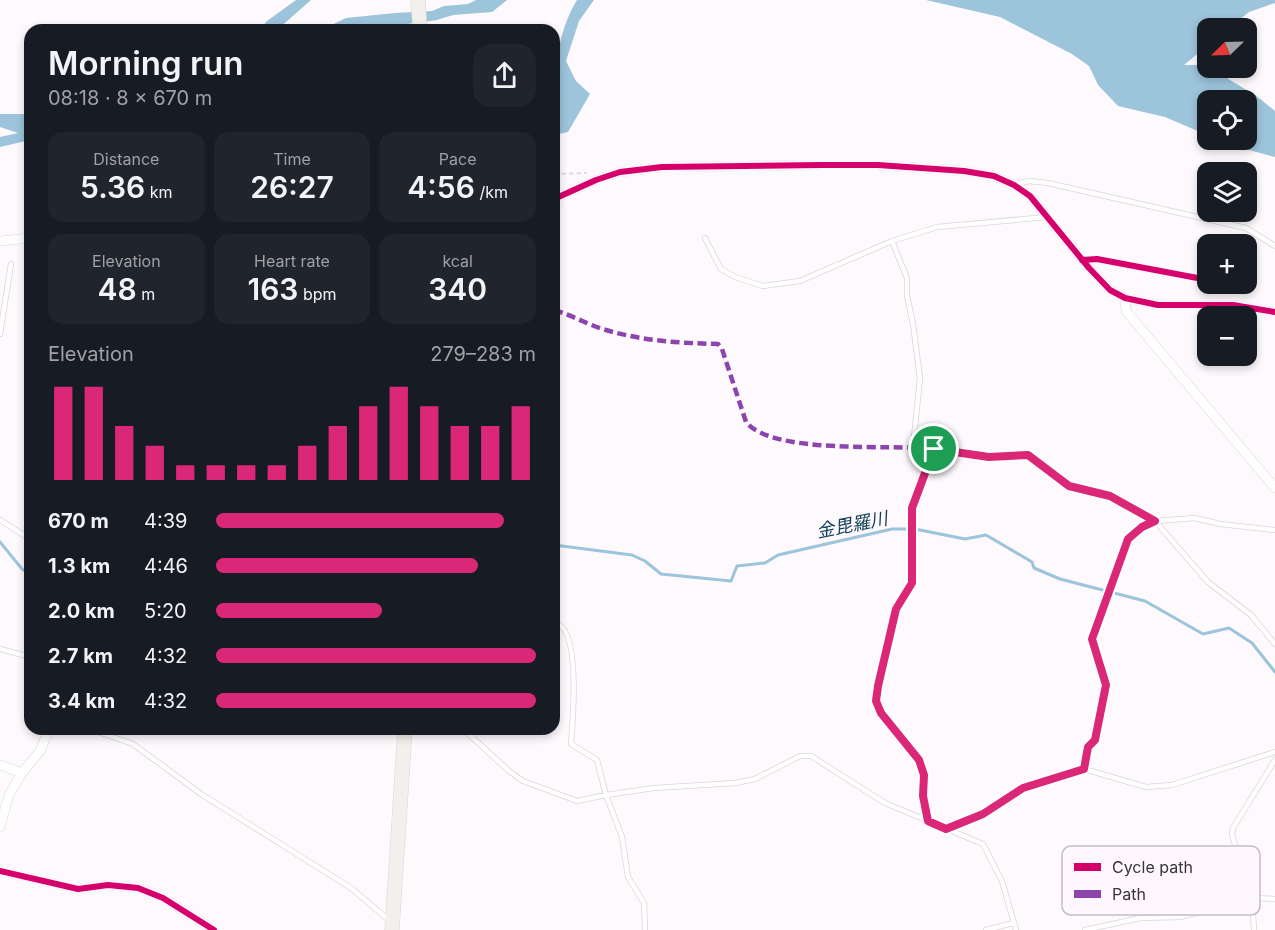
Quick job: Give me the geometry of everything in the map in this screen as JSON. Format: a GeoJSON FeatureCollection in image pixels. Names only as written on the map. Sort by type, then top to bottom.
{"type":"FeatureCollection","features":[{"type":"Feature","properties":{"kind":"main road"},"geometry":{"type":"LineString","coordinates":[[418,0],[420,24]]}},
{"type":"Feature","properties":{"kind":"main road"},"geometry":{"type":"LineString","coordinates":[[392,926],[405,735]]}},
{"type":"Feature","properties":{"kind":"street"},"geometry":{"type":"LineString","coordinates":[[560,197],[596,180],[620,172],[690,166],[822,165],[941,168],[994,176],[1014,185],[1030,196],[1074,251],[1110,290],[1125,298],[1158,304],[1233,305],[1275,312]]}},
{"type":"Feature","properties":{"kind":"street"},"geometry":{"type":"LineString","coordinates":[[0,241],[24,239]]}},
{"type":"Feature","properties":{"kind":"street"},"geometry":{"type":"LineString","coordinates":[[1125,298],[1126,311],[1275,488]]}},
{"type":"Feature","properties":{"kind":"street"},"geometry":{"type":"LineString","coordinates":[[0,827],[9,795],[22,773],[40,751],[47,735]]}},
{"type":"Feature","properties":{"kind":"street"},"geometry":{"type":"LineString","coordinates":[[0,765],[22,773]]}},
{"type":"Feature","properties":{"kind":"street"},"geometry":{"type":"LineString","coordinates":[[0,871],[78,889],[108,885],[138,888],[163,898],[214,930]]}},
{"type":"Feature","properties":{"kind":"lane"},"geometry":{"type":"LineString","coordinates":[[1014,185],[1029,181],[1048,183],[1246,228],[1275,246]]}},
{"type":"Feature","properties":{"kind":"lane"},"geometry":{"type":"LineString","coordinates":[[705,238],[721,269],[735,277],[763,286],[800,281],[892,241],[937,228],[1047,217]]}},
{"type":"Feature","properties":{"kind":"lane"},"geometry":{"type":"LineString","coordinates":[[892,241],[907,278],[907,296],[920,378],[914,447]]}},
{"type":"Feature","properties":{"kind":"lane"},"geometry":{"type":"LineString","coordinates":[[0,334],[11,264]]}},
{"type":"Feature","properties":{"kind":"lane"},"geometry":{"type":"LineString","coordinates":[[928,821],[923,796],[924,775],[919,760],[881,713],[876,701],[896,609],[912,583],[912,508],[934,449],[989,457],[1028,455],[1069,486],[1110,496],[1155,521],[1208,582],[1251,615],[1275,645]]}},
{"type":"Feature","properties":{"kind":"lane"},"geometry":{"type":"LineString","coordinates":[[1084,769],[1088,747],[1095,740],[1106,685],[1092,639],[1128,539],[1142,527],[1155,521],[1195,518],[1220,524],[1275,530]]}},
{"type":"Feature","properties":{"kind":"lane"},"geometry":{"type":"LineString","coordinates":[[0,520],[24,535]]}},
{"type":"Feature","properties":{"kind":"lane"},"geometry":{"type":"LineString","coordinates":[[560,626],[569,641],[575,690],[571,744],[597,760],[606,795],[622,837],[628,877],[644,903],[645,930]]}},
{"type":"Feature","properties":{"kind":"lane"},"geometry":{"type":"LineString","coordinates":[[0,648],[24,655]]}},
{"type":"Feature","properties":{"kind":"lane"},"geometry":{"type":"LineString","coordinates":[[107,735],[133,744],[201,794],[351,888],[392,926]]}},
{"type":"Feature","properties":{"kind":"lane"},"geometry":{"type":"LineString","coordinates":[[470,735],[523,781],[578,801],[606,795],[755,779],[800,756],[811,756],[885,804],[983,844],[1002,881],[1016,930]]}},
{"type":"Feature","properties":{"kind":"lane"},"geometry":{"type":"LineString","coordinates":[[946,829],[983,814],[1023,788],[1084,769],[1146,787],[1172,785],[1275,753]]}},
{"type":"Feature","properties":{"kind":"lane"},"geometry":{"type":"LineString","coordinates":[[1235,846],[1232,835],[1233,828],[1275,760]]}},
{"type":"Feature","properties":{"kind":"lane"},"geometry":{"type":"LineString","coordinates":[[1260,898],[1275,899]]}},
{"type":"Feature","properties":{"kind":"lane"},"geometry":{"type":"LineString","coordinates":[[1085,930],[1140,918],[1188,915]]}},
{"type":"Feature","properties":{"kind":"lane"},"geometry":{"type":"LineString","coordinates":[[1253,915],[1254,930]]}},
{"type":"Feature","properties":{"kind":"lane"},"geometry":{"type":"LineString","coordinates":[[986,930],[1013,923]]}},
{"type":"Feature","properties":{"kind":"water"},"geometry":{"type":"Polygon","coordinates":[[[296,0],[311,0],[284,24],[264,24],[296,0]]]}},
{"type":"Feature","properties":{"kind":"water"},"geometry":{"type":"Polygon","coordinates":[[[476,0],[507,0],[492,12],[453,15],[437,20],[407,24],[334,24],[346,18],[432,11],[444,6],[468,4],[476,0]]]}},
{"type":"Feature","properties":{"kind":"water"},"geometry":{"type":"Polygon","coordinates":[[[577,0],[594,0],[579,21],[566,61],[576,81],[590,94],[568,132],[560,134],[560,44],[577,0]]]}},
{"type":"Feature","properties":{"kind":"water"},"geometry":{"type":"Polygon","coordinates":[[[926,0],[1275,0],[1275,3],[1249,12],[1242,18],[1197,18],[1197,54],[1184,65],[1197,65],[1197,78],[1227,78],[1247,90],[1197,90],[1197,131],[1165,117],[1118,106],[1098,85],[1089,66],[1072,54],[1000,17],[926,0]]]}},
{"type":"Feature","properties":{"kind":"water"},"geometry":{"type":"Polygon","coordinates":[[[1257,97],[1275,111],[1275,157],[1249,150],[1257,150],[1257,97]]]}},
{"type":"Feature","properties":{"kind":"water"},"geometry":{"type":"Polygon","coordinates":[[[0,114],[24,114],[24,141],[0,147],[0,137],[18,133],[0,127],[0,114]]]}},
{"type":"Feature","properties":{"kind":"waterway","name":"金毘羅川"},"geometry":{"type":"LineString","coordinates":[[560,546],[632,555],[645,561],[661,574],[731,581],[737,566],[765,563],[778,555],[892,529],[915,529],[965,539],[986,535],[1032,562],[1034,568],[1060,579],[1145,601],[1203,634],[1229,628],[1252,643],[1275,672]]}},
{"type":"Feature","properties":{"kind":"waterway","name":"金毘羅川"},"geometry":{"type":"LineString","coordinates":[[0,542],[24,570]]}},
{"type":"Feature","properties":{"kind":"marked path"},"geometry":{"type":"LineString","coordinates":[[560,312],[599,328],[634,337],[718,344],[722,349],[746,422],[760,432],[806,444],[934,449]]}},
{"type":"Feature","properties":{"kind":"cycle path"},"geometry":{"type":"LineString","coordinates":[[560,196],[620,172],[662,167],[878,165],[964,171],[994,176],[1014,185],[1030,196],[1089,268],[1110,290],[1125,298],[1158,305],[1233,305],[1275,312]]}},
{"type":"Feature","properties":{"kind":"cycle path"},"geometry":{"type":"LineString","coordinates":[[1082,260],[1097,259],[1197,278]]}},
{"type":"Feature","properties":{"kind":"cycle path"},"geometry":{"type":"LineString","coordinates":[[0,871],[78,889],[108,885],[138,888],[163,898],[214,930]]}},
{"type":"Feature","properties":{"kind":"route"},"geometry":{"type":"LineString","coordinates":[[934,449],[989,457],[1028,455],[1069,486],[1110,496],[1155,521],[1142,527],[1128,539],[1092,639],[1106,685],[1095,740],[1088,747],[1084,769],[1023,788],[983,814],[946,829],[928,821],[923,796],[924,775],[919,760],[881,713],[876,701],[896,609],[912,583],[912,508],[934,449]]}}]}
